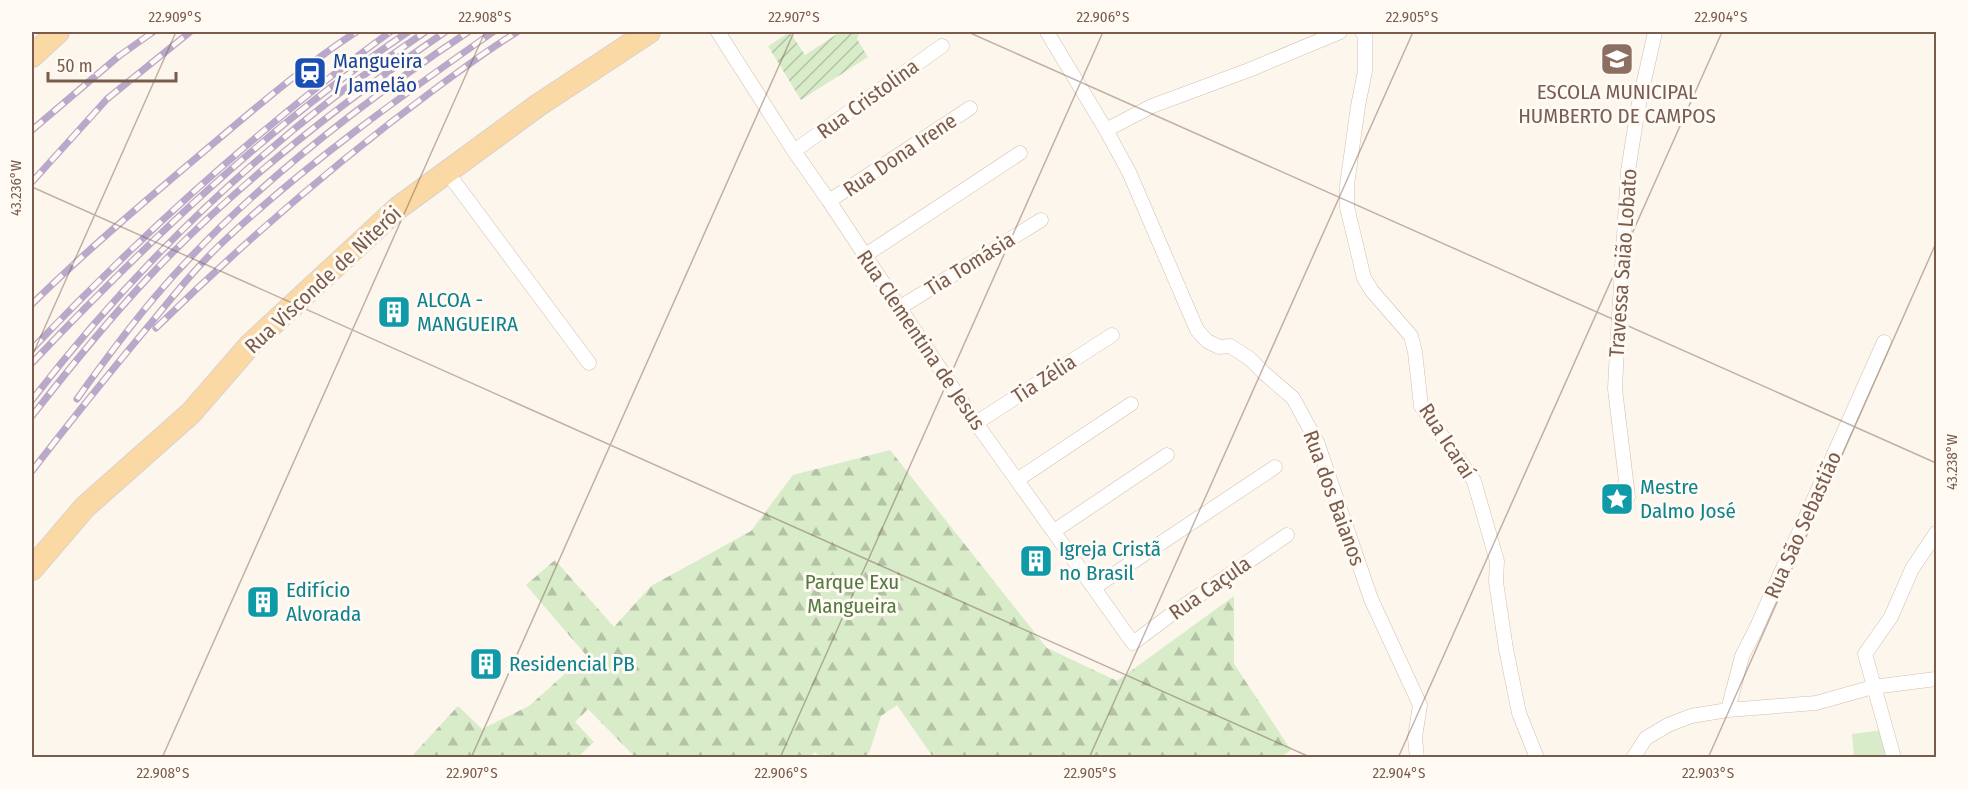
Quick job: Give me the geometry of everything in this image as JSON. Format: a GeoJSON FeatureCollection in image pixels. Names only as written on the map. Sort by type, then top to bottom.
{"type":"FeatureCollection","features":[{"type":"Feature","properties":{"kind":"main road"},"geometry":{"type":"LineString","coordinates":[[32,56],[58,32]]}},
{"type":"Feature","properties":{"kind":"main road","name":"Rua Visconde de Niterói"},"geometry":{"type":"LineString","coordinates":[[32,569],[86,507],[191,413],[249,346],[398,208],[537,106],[649,32]]}},
{"type":"Feature","properties":{"kind":"street","name":"Rua Clementina de Jesus"},"geometry":{"type":"LineString","coordinates":[[718,32],[794,151],[976,423],[1133,643]]}},
{"type":"Feature","properties":{"kind":"street","name":"Rua dos Baianos"},"geometry":{"type":"LineString","coordinates":[[1047,32],[1129,172],[1197,330],[1207,341],[1220,347],[1230,346],[1249,358],[1293,398],[1317,442],[1371,599],[1420,705],[1414,737],[1418,758]]}},
{"type":"Feature","properties":{"kind":"street"},"geometry":{"type":"LineString","coordinates":[[1106,130],[1152,106],[1249,70],[1340,32]]}},
{"type":"Feature","properties":{"kind":"street","name":"Rua Icaraí"},"geometry":{"type":"LineString","coordinates":[[1362,32],[1366,43],[1365,71],[1356,116],[1347,185],[1347,207],[1364,278],[1372,291],[1411,336],[1416,352],[1421,406],[1474,481],[1497,561],[1496,582],[1504,638],[1519,713],[1537,758]]}},
{"type":"Feature","properties":{"kind":"street","name":"Travessa Saião Lobato"},"geometry":{"type":"LineString","coordinates":[[1628,497],[1615,389],[1616,369],[1628,171],[1654,32]]}},
{"type":"Feature","properties":{"kind":"street","name":"Rua Cristolina"},"geometry":{"type":"LineString","coordinates":[[794,151],[942,46]]}},
{"type":"Feature","properties":{"kind":"street","name":"Rua Dona Irene"},"geometry":{"type":"LineString","coordinates":[[829,201],[970,108]]}},
{"type":"Feature","properties":{"kind":"street"},"geometry":{"type":"LineString","coordinates":[[864,256],[1020,153]]}},
{"type":"Feature","properties":{"kind":"street"},"geometry":{"type":"LineString","coordinates":[[447,172],[589,363]]}},
{"type":"Feature","properties":{"kind":"street","name":"Tia Tomásia"},"geometry":{"type":"LineString","coordinates":[[899,308],[1041,220]]}},
{"type":"Feature","properties":{"kind":"street","name":"Tia Zélia"},"geometry":{"type":"LineString","coordinates":[[976,423],[1112,335]]}},
{"type":"Feature","properties":{"kind":"street","name":"Rua São Sebastião"},"geometry":{"type":"LineString","coordinates":[[1728,710],[1742,656],[1884,342]]}},
{"type":"Feature","properties":{"kind":"street"},"geometry":{"type":"LineString","coordinates":[[1017,480],[1131,404]]}},
{"type":"Feature","properties":{"kind":"street"},"geometry":{"type":"LineString","coordinates":[[1054,531],[1167,455]]}},
{"type":"Feature","properties":{"kind":"street"},"geometry":{"type":"LineString","coordinates":[[1095,587],[1275,467]]}},
{"type":"Feature","properties":{"kind":"street"},"geometry":{"type":"LineString","coordinates":[[1894,758],[1864,654],[1891,617],[1912,569],[1936,533]]}},
{"type":"Feature","properties":{"kind":"street","name":"Rua Caçula"},"geometry":{"type":"LineString","coordinates":[[1133,643],[1287,535]]}},
{"type":"Feature","properties":{"kind":"street"},"geometry":{"type":"LineString","coordinates":[[1633,758],[1646,738],[1668,725],[1691,716],[1728,710],[1816,703],[1873,687],[1936,679]]}},
{"type":"Feature","properties":{"kind":"green space"},"geometry":{"type":"Polygon","coordinates":[[[790,32],[805,55],[840,32],[860,32],[857,39],[868,57],[801,100],[768,46],[790,32]]]}},
{"type":"Feature","properties":{"kind":"green space","name":"Parque Exu Mangueira"},"geometry":{"type":"Polygon","coordinates":[[[890,450],[1047,648],[1117,681],[1234,596],[1234,664],[1291,750],[1280,758],[933,757],[897,705],[881,716],[869,753],[864,757],[820,757],[815,752],[809,758],[635,757],[588,709],[575,722],[594,742],[578,757],[411,757],[458,706],[482,729],[529,706],[586,655],[526,585],[555,560],[614,627],[651,586],[751,531],[793,475],[890,450]]]}},
{"type":"Feature","properties":{"kind":"green space"},"geometry":{"type":"Polygon","coordinates":[[[1883,730],[1887,757],[1854,757],[1852,734],[1883,730]]]}},
{"type":"Feature","properties":{"kind":"railway"},"geometry":{"type":"LineString","coordinates":[[32,130],[119,56],[153,32]]}},
{"type":"Feature","properties":{"kind":"railway"},"geometry":{"type":"LineString","coordinates":[[32,182],[107,99],[190,32]]}},
{"type":"Feature","properties":{"kind":"railway"},"geometry":{"type":"LineString","coordinates":[[32,304],[73,265],[239,121],[296,75],[356,32]]}},
{"type":"Feature","properties":{"kind":"railway"},"geometry":{"type":"LineString","coordinates":[[32,349],[116,264],[249,143],[390,32]]}},
{"type":"Feature","properties":{"kind":"railway"},"geometry":{"type":"LineString","coordinates":[[32,363],[119,274],[211,187],[307,106],[408,32]]}},
{"type":"Feature","properties":{"kind":"railway"},"geometry":{"type":"LineString","coordinates":[[32,400],[119,296],[213,200],[315,112],[425,32]]}},
{"type":"Feature","properties":{"kind":"railway"},"geometry":{"type":"LineString","coordinates":[[32,416],[130,297],[214,212],[288,148],[366,88],[445,32]]}},
{"type":"Feature","properties":{"kind":"railway"},"geometry":{"type":"LineString","coordinates":[[77,399],[154,298],[223,224],[302,154],[384,90],[468,32]]}},
{"type":"Feature","properties":{"kind":"railway"},"geometry":{"type":"LineString","coordinates":[[32,471],[174,295],[224,241],[321,158],[493,32]]}},
{"type":"Feature","properties":{"kind":"railway"},"geometry":{"type":"LineString","coordinates":[[156,328],[257,234],[326,174],[435,89],[517,32]]}},
{"type":"Feature","properties":{"kind":"place","name":"ESCOLA MUNICIPAL HUMBERTO DE CAMPOS"},"geometry":{"type":"Point","coordinates":[1617,59]}},
{"type":"Feature","properties":{"kind":"place","name":"Mangueira / Jamelão"},"geometry":{"type":"Point","coordinates":[310,73]}},
{"type":"Feature","properties":{"kind":"place","name":"ALCOA - MANGUEIRA"},"geometry":{"type":"Point","coordinates":[394,312]}},
{"type":"Feature","properties":{"kind":"place","name":"Mestre Dalmo José"},"geometry":{"type":"Point","coordinates":[1617,499]}},
{"type":"Feature","properties":{"kind":"place","name":"Igreja Cristã no Brasil"},"geometry":{"type":"Point","coordinates":[1036,561]}},
{"type":"Feature","properties":{"kind":"place","name":"Edifício Alvorada"},"geometry":{"type":"Point","coordinates":[263,602]}},
{"type":"Feature","properties":{"kind":"place","name":"Residencial PB"},"geometry":{"type":"Point","coordinates":[486,664]}}]}
